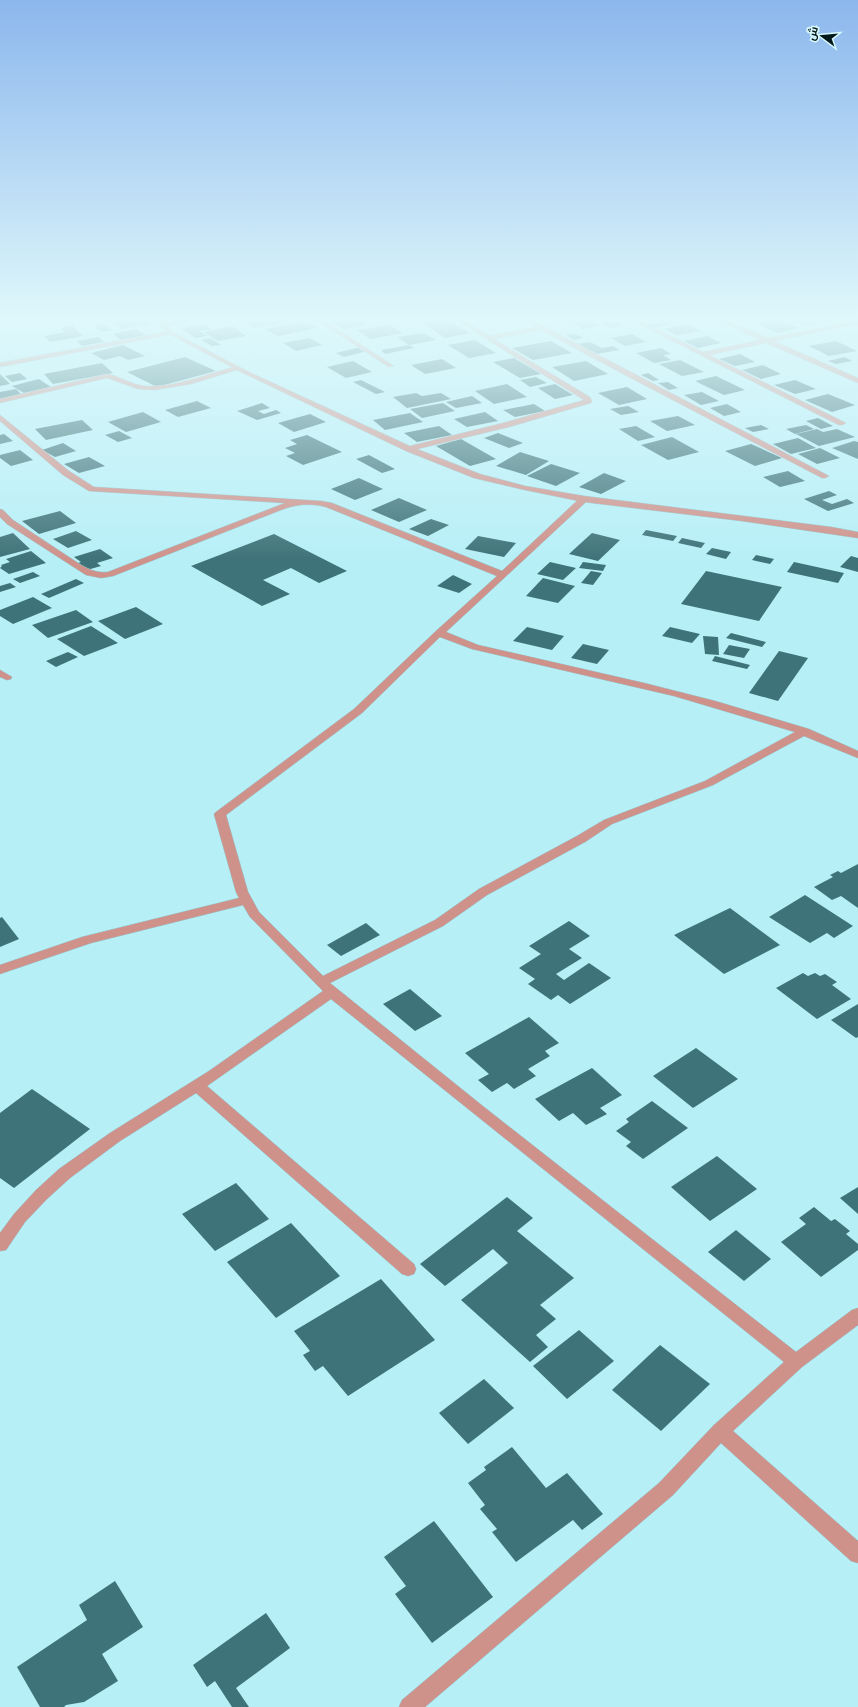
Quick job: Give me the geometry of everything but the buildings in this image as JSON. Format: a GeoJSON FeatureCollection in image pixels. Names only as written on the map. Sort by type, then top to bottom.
{"type":"FeatureCollection","features":[{"type":"Feature","properties":{"kind":"street"},"geometry":{"type":"LineString","coordinates":[[307,401],[409,449],[477,476],[525,488],[584,499],[831,530],[858,536]]}},
{"type":"Feature","properties":{"kind":"street"},"geometry":{"type":"LineString","coordinates":[[409,449],[506,425],[588,401]]}},
{"type":"Feature","properties":{"kind":"street"},"geometry":{"type":"LineString","coordinates":[[679,401],[825,476]]}},
{"type":"Feature","properties":{"kind":"street"},"geometry":{"type":"LineString","coordinates":[[798,401],[842,422]]}},
{"type":"Feature","properties":{"kind":"street"},"geometry":{"type":"LineString","coordinates":[[0,417],[3,424],[66,473],[92,489],[104,491],[176,493],[318,502],[329,505],[503,575]]}},
{"type":"Feature","properties":{"kind":"street"},"geometry":{"type":"LineString","coordinates":[[584,499],[358,710],[220,814],[242,892],[254,914],[326,987],[479,1112],[796,1362]]}},
{"type":"Feature","properties":{"kind":"street"},"geometry":{"type":"LineString","coordinates":[[0,512],[10,522],[78,567],[88,573],[102,576],[299,501]]}},
{"type":"Feature","properties":{"kind":"street"},"geometry":{"type":"LineString","coordinates":[[439,633],[474,647],[700,699],[805,731],[842,746],[858,755]]}},
{"type":"Feature","properties":{"kind":"street"},"geometry":{"type":"LineString","coordinates":[[0,1244],[14,1223],[48,1187],[80,1160],[197,1086],[326,987],[439,923],[483,892],[581,839],[608,822],[709,783],[805,731]]}},
{"type":"Feature","properties":{"kind":"street"},"geometry":{"type":"LineString","coordinates":[[0,970],[87,940],[246,900]]}},
{"type":"Feature","properties":{"kind":"street"},"geometry":{"type":"LineString","coordinates":[[197,1086],[408,1269]]}},
{"type":"Feature","properties":{"kind":"street"},"geometry":{"type":"LineString","coordinates":[[409,1707],[666,1489],[720,1431],[796,1362],[858,1314]]}},
{"type":"Feature","properties":{"kind":"street"},"geometry":{"type":"LineString","coordinates":[[720,1431],[858,1554]]}}]}
